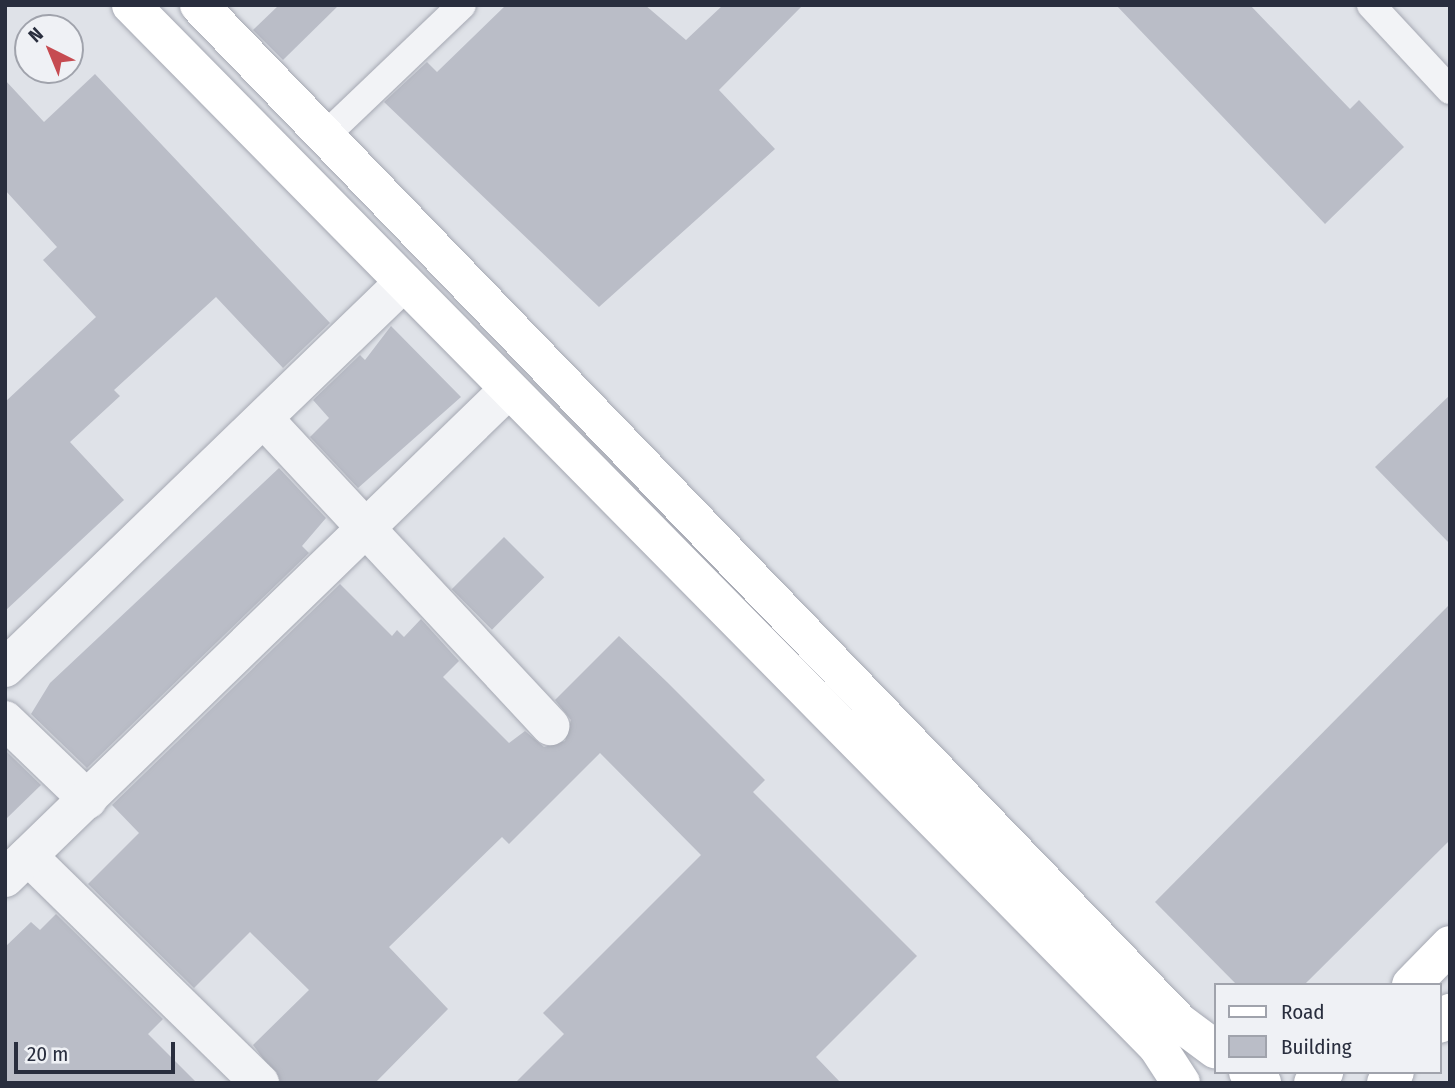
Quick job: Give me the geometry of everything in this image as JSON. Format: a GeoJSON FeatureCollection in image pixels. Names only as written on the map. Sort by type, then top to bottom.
{"type":"FeatureCollection","features":[{"type":"Feature","properties":{"kind":"street"},"geometry":{"type":"LineString","coordinates":[[131,5],[1157,1046],[1181,1083]]}},
{"type":"Feature","properties":{"kind":"street"},"geometry":{"type":"LineString","coordinates":[[199,5],[328,133],[1180,1023],[1214,1048]]}},
{"type":"Feature","properties":{"kind":"street"},"geometry":{"type":"LineString","coordinates":[[5,668],[404,282]]}},
{"type":"Feature","properties":{"kind":"street"},"geometry":{"type":"LineString","coordinates":[[260,1083],[17,867],[509,389]]}},
{"type":"Feature","properties":{"kind":"street"},"geometry":{"type":"LineString","coordinates":[[264,419],[550,726]]}},
{"type":"Feature","properties":{"kind":"street"},"geometry":{"type":"LineString","coordinates":[[5,720],[88,800]]}},
{"type":"Feature","properties":{"kind":"street"},"geometry":{"type":"LineString","coordinates":[[1413,983],[1450,945]]}},
{"type":"Feature","properties":{"kind":"lane"},"geometry":{"type":"LineString","coordinates":[[328,133],[462,5]]}},
{"type":"Feature","properties":{"kind":"lane"},"geometry":{"type":"LineString","coordinates":[[1371,5],[1450,90]]}},
{"type":"Feature","properties":{"kind":"building"},"geometry":{"type":"Polygon","coordinates":[[[279,5],[339,5],[283,60],[253,30],[279,5]]]}},
{"type":"Feature","properties":{"kind":"building"},"geometry":{"type":"Polygon","coordinates":[[[506,5],[645,5],[686,40],[723,5],[803,5],[719,90],[775,149],[599,307],[384,102],[427,62],[437,72],[506,5]]]}},
{"type":"Feature","properties":{"kind":"building"},"geometry":{"type":"Polygon","coordinates":[[[1116,5],[1250,5],[1350,109],[1359,100],[1404,147],[1325,224],[1116,5]]]}},
{"type":"Feature","properties":{"kind":"building"},"geometry":{"type":"Polygon","coordinates":[[[95,74],[330,323],[283,368],[216,297],[114,390],[120,396],[70,442],[124,500],[5,611],[5,402],[96,317],[43,260],[57,247],[5,190],[5,80],[44,122],[95,74]]]}},
{"type":"Feature","properties":{"kind":"building"},"geometry":{"type":"Polygon","coordinates":[[[391,326],[461,397],[358,488],[310,437],[329,418],[313,400],[360,355],[365,360],[391,326]]]}},
{"type":"Feature","properties":{"kind":"building"},"geometry":{"type":"Polygon","coordinates":[[[1450,395],[1450,544],[1375,467],[1450,395]]]}},
{"type":"Feature","properties":{"kind":"building"},"geometry":{"type":"Polygon","coordinates":[[[279,468],[326,518],[302,546],[309,553],[87,768],[31,714],[50,683],[279,468]]]}},
{"type":"Feature","properties":{"kind":"building"},"geometry":{"type":"Polygon","coordinates":[[[504,537],[544,577],[492,630],[452,589],[504,537]]]}},
{"type":"Feature","properties":{"kind":"building"},"geometry":{"type":"Polygon","coordinates":[[[340,584],[392,636],[397,630],[404,637],[421,619],[459,661],[443,677],[509,743],[525,731],[544,747],[565,741],[571,720],[555,700],[619,636],[667,682],[765,780],[753,792],[917,956],[816,1057],[841,1083],[515,1083],[564,1034],[543,1013],[701,855],[600,753],[509,844],[502,837],[389,947],[448,1009],[375,1083],[281,1083],[253,1045],[309,990],[250,932],[194,988],[88,884],[139,833],[112,805],[340,584]]]}},
{"type":"Feature","properties":{"kind":"building"},"geometry":{"type":"Polygon","coordinates":[[[1450,604],[1450,840],[1306,983],[1235,983],[1155,902],[1450,604]]]}},
{"type":"Feature","properties":{"kind":"building"},"geometry":{"type":"Polygon","coordinates":[[[7,752],[41,785],[5,820],[5,755],[7,752]]]}},
{"type":"Feature","properties":{"kind":"building"},"geometry":{"type":"Polygon","coordinates":[[[56,914],[163,1019],[148,1034],[197,1083],[5,1083],[5,947],[31,922],[40,930],[56,914]]]}}]}
